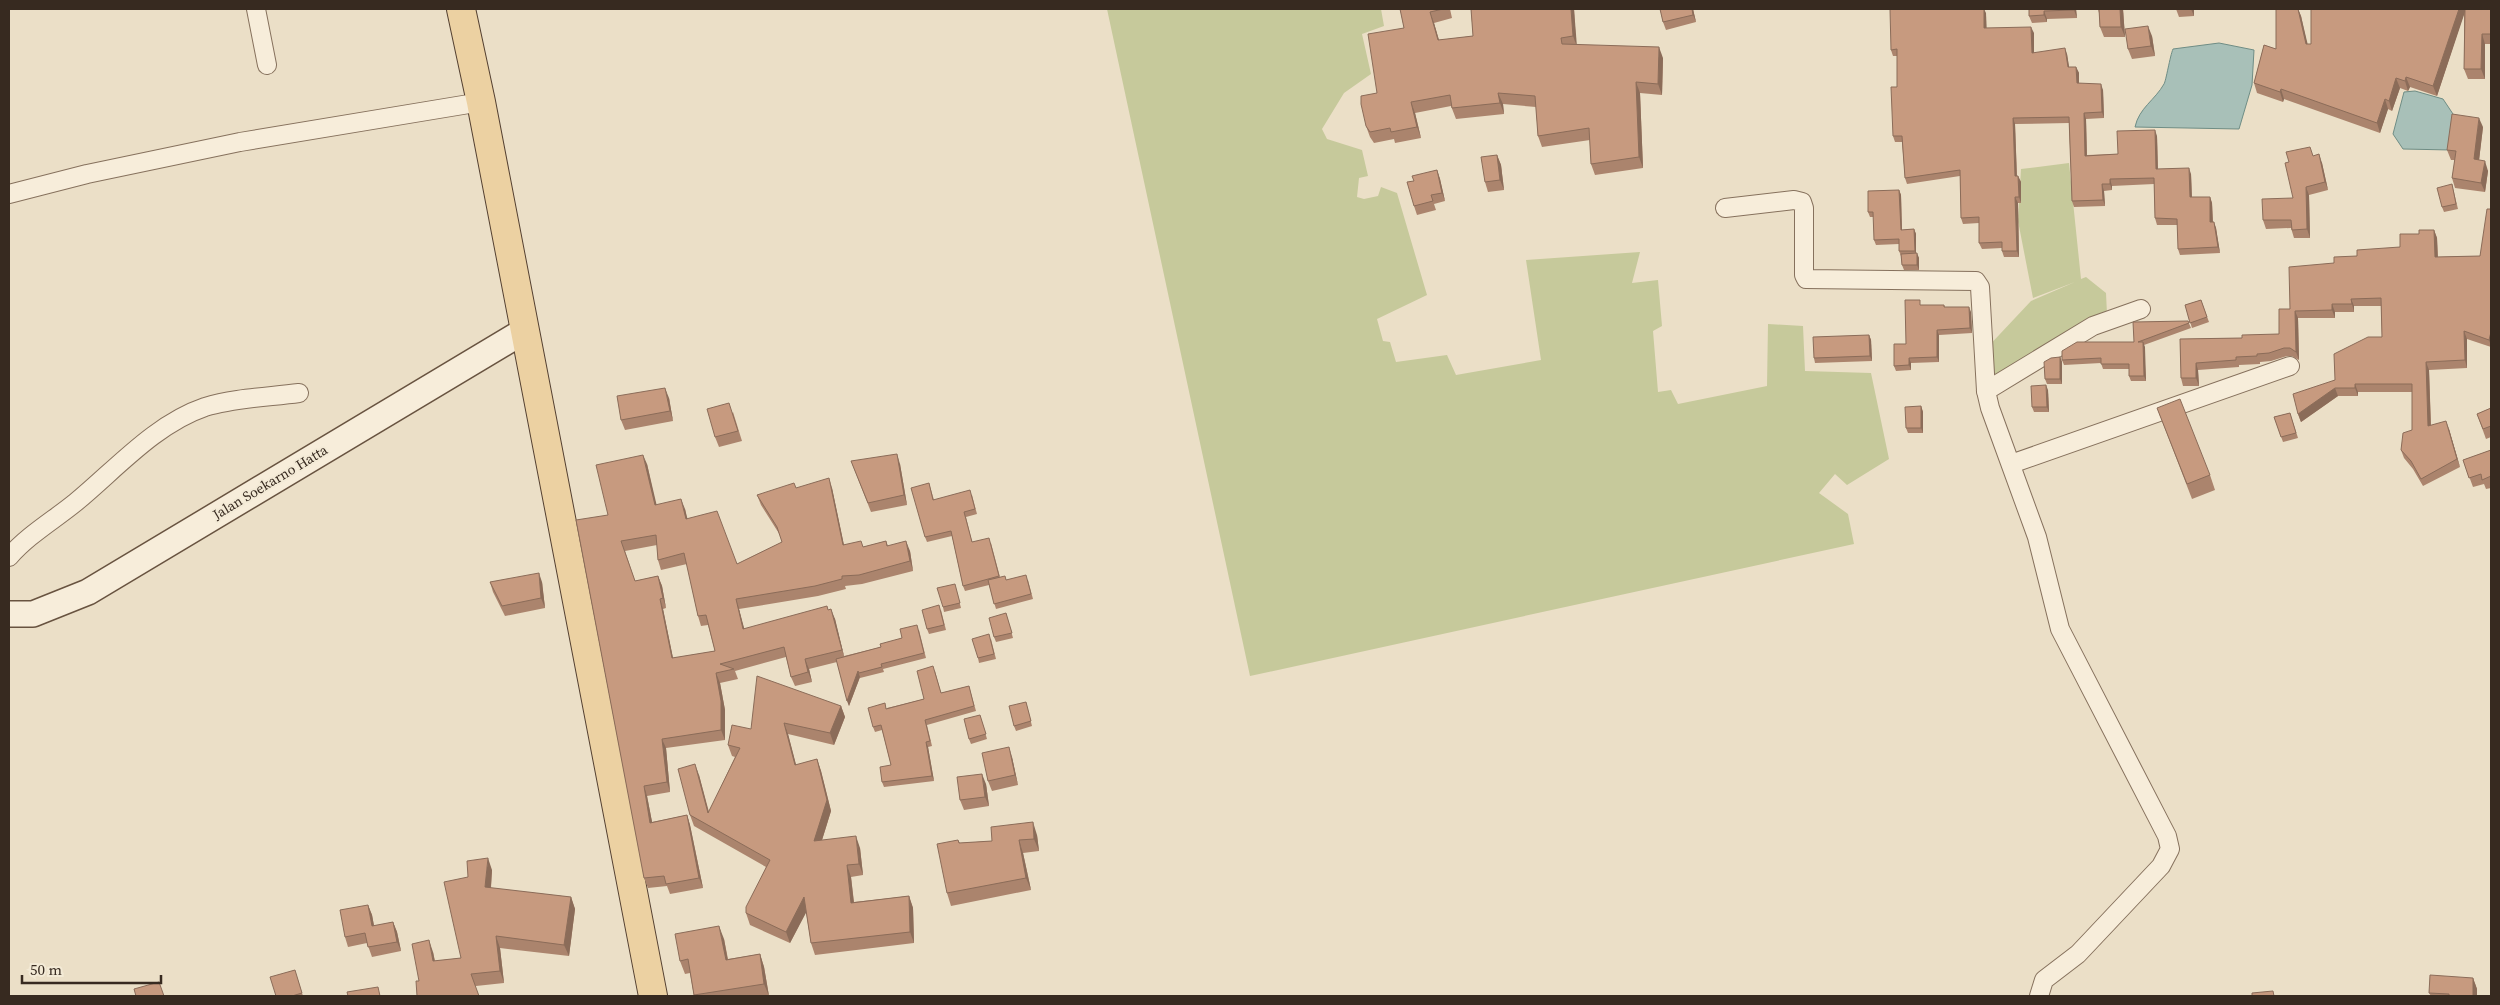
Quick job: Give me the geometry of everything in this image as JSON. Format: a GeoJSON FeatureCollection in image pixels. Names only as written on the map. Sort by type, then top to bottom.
{"type":"FeatureCollection","features":[{"type":"Feature","properties":{"kind":"main road"},"geometry":{"type":"LineString","coordinates":[[461,9],[481,102],[653,996]]}},
{"type":"Feature","properties":{"kind":"street"},"geometry":{"type":"LineString","coordinates":[[256,9],[267,65]]}},
{"type":"Feature","properties":{"kind":"street"},"geometry":{"type":"LineString","coordinates":[[9,194],[87,174],[240,142],[481,102]]}},
{"type":"Feature","properties":{"kind":"street"},"geometry":{"type":"LineString","coordinates":[[1725,208],[1794,200],[1802,202],[1804,208],[1804,275],[1806,279],[1976,281],[1980,287],[1986,391],[2037,537],[2060,629],[2167,836],[2170,849],[2161,866],[2078,954],[2044,980],[2039,996]]}},
{"type":"Feature","properties":{"kind":"street"},"geometry":{"type":"LineString","coordinates":[[1986,391],[2093,326],[2141,309]]}},
{"type":"Feature","properties":{"kind":"street","name":"Jalan Soekarno Hatta"},"geometry":{"type":"LineString","coordinates":[[9,614],[33,614],[88,592],[524,331]]}},
{"type":"Feature","properties":{"kind":"street"},"geometry":{"type":"LineString","coordinates":[[2011,464],[2290,366]]}},
{"type":"Feature","properties":{"kind":"street"},"geometry":{"type":"LineString","coordinates":[[9,557],[41,528],[74,503],[148,440],[176,420],[205,407],[299,393]]}},
{"type":"Feature","properties":{"kind":"green space"},"geometry":{"type":"Polygon","coordinates":[[[1107,9],[1381,9],[1384,26],[1362,34],[1371,74],[1344,93],[1322,129],[1327,139],[1362,150],[1368,176],[1359,178],[1357,197],[1364,199],[1378,196],[1381,187],[1397,193],[1427,295],[1377,319],[1383,341],[1390,342],[1396,362],[1447,355],[1456,375],[1541,360],[1526,260],[1640,252],[1632,283],[1658,280],[1662,326],[1653,331],[1658,392],[1671,390],[1678,404],[1767,386],[1768,324],[1803,326],[1805,371],[1871,373],[1889,459],[1847,485],[1835,474],[1819,493],[1848,514],[1854,544],[1250,676],[1107,9]]]}},
{"type":"Feature","properties":{"kind":"green space"},"geometry":{"type":"Polygon","coordinates":[[[2069,163],[2081,279],[2086,277],[2106,293],[2107,314],[1989,385],[1984,351],[2031,301],[2075,282],[2033,298],[2018,221],[2021,169],[2069,163]]]}},
{"type":"Feature","properties":{"kind":"water"},"geometry":{"type":"Polygon","coordinates":[[[2219,43],[2254,50],[2252,85],[2239,129],[2135,127],[2144,109],[2164,84],[2173,49],[2219,43]]]}},
{"type":"Feature","properties":{"kind":"water"},"geometry":{"type":"Polygon","coordinates":[[[2415,91],[2443,99],[2453,114],[2451,150],[2403,149],[2393,134],[2404,92],[2415,91]]]}},
{"type":"Feature","properties":{"kind":"building"},"geometry":{"type":"Polygon","coordinates":[[[1400,9],[1443,9],[1430,12],[1438,40],[1473,36],[1471,9],[1571,9],[1573,36],[1561,38],[1562,44],[1659,47],[1658,84],[1636,82],[1639,157],[1591,164],[1589,128],[1538,136],[1535,96],[1498,93],[1500,103],[1452,108],[1450,95],[1411,102],[1417,127],[1391,132],[1390,128],[1370,132],[1366,126],[1361,104],[1361,96],[1377,93],[1368,34],[1404,28],[1400,9]]]}},
{"type":"Feature","properties":{"kind":"building"},"geometry":{"type":"Polygon","coordinates":[[[1660,9],[1692,9],[1693,15],[1663,22],[1660,9]]]}},
{"type":"Feature","properties":{"kind":"building"},"geometry":{"type":"Polygon","coordinates":[[[1890,9],[1984,9],[1984,28],[2031,27],[2032,53],[2065,48],[2068,67],[2076,67],[2077,83],[2101,84],[2102,112],[2084,113],[2085,156],[2118,154],[2117,131],[2155,130],[2156,169],[2189,168],[2190,197],[2210,197],[2210,222],[2214,222],[2218,247],[2178,249],[2177,219],[2155,218],[2154,178],[2110,179],[2110,184],[2102,184],[2103,200],[2072,201],[2069,117],[2013,118],[2015,176],[2018,176],[2019,197],[2015,197],[2017,251],[2002,251],[2002,242],[1979,243],[1979,217],[1961,218],[1960,170],[1905,178],[1902,136],[1893,136],[1891,87],[1897,87],[1897,49],[1891,50],[1890,9]]]}},
{"type":"Feature","properties":{"kind":"building"},"geometry":{"type":"Polygon","coordinates":[[[2029,9],[2074,10],[2044,11],[2044,15],[2029,16],[2029,9]]]}},
{"type":"Feature","properties":{"kind":"building"},"geometry":{"type":"Polygon","coordinates":[[[2099,9],[2120,9],[2121,27],[2100,27],[2099,9]]]}},
{"type":"Feature","properties":{"kind":"building"},"geometry":{"type":"Polygon","coordinates":[[[2276,9],[2298,9],[2306,44],[2311,44],[2311,9],[2459,9],[2433,86],[2406,77],[2405,81],[2396,78],[2389,101],[2385,99],[2377,123],[2281,89],[2280,92],[2254,83],[2264,45],[2276,49],[2276,9]]]}},
{"type":"Feature","properties":{"kind":"building"},"geometry":{"type":"Polygon","coordinates":[[[2465,9],[2491,9],[2491,34],[2482,34],[2481,69],[2464,69],[2465,9]]]}},
{"type":"Feature","properties":{"kind":"building"},"geometry":{"type":"Polygon","coordinates":[[[2148,26],[2151,46],[2128,49],[2125,29],[2148,26]]]}},
{"type":"Feature","properties":{"kind":"building"},"geometry":{"type":"Polygon","coordinates":[[[2452,114],[2479,118],[2474,159],[2485,161],[2481,183],[2452,178],[2456,151],[2447,150],[2452,114]]]}},
{"type":"Feature","properties":{"kind":"building"},"geometry":{"type":"Polygon","coordinates":[[[2310,147],[2313,156],[2319,154],[2325,182],[2306,187],[2307,229],[2292,230],[2291,220],[2263,220],[2262,199],[2293,198],[2285,163],[2289,162],[2286,152],[2310,147]]]}},
{"type":"Feature","properties":{"kind":"building"},"geometry":{"type":"Polygon","coordinates":[[[1497,155],[1500,180],[1485,182],[1481,157],[1497,155]]]}},
{"type":"Feature","properties":{"kind":"building"},"geometry":{"type":"Polygon","coordinates":[[[1437,170],[1442,193],[1431,195],[1433,201],[1414,206],[1407,182],[1414,181],[1412,176],[1437,170]]]}},
{"type":"Feature","properties":{"kind":"building"},"geometry":{"type":"Polygon","coordinates":[[[2452,184],[2456,204],[2442,207],[2437,188],[2452,184]]]}},
{"type":"Feature","properties":{"kind":"building"},"geometry":{"type":"Polygon","coordinates":[[[1899,190],[1901,230],[1914,229],[1915,251],[1899,251],[1899,239],[1874,240],[1873,212],[1868,212],[1868,191],[1899,190]]]}},
{"type":"Feature","properties":{"kind":"building"},"geometry":{"type":"Polygon","coordinates":[[[2487,209],[2491,209],[2491,332],[2489,340],[2464,331],[2465,360],[2426,362],[2428,426],[2446,421],[2457,459],[2421,479],[2411,461],[2401,450],[2403,433],[2412,430],[2412,384],[2355,384],[2355,388],[2335,388],[2298,414],[2293,394],[2335,380],[2334,354],[2368,337],[2382,337],[2381,298],[2351,299],[2352,304],[2332,304],[2332,310],[2295,311],[2296,352],[2290,348],[2284,348],[2269,353],[2257,354],[2257,356],[2236,357],[2236,360],[2196,363],[2196,378],[2181,378],[2180,339],[2242,338],[2242,335],[2279,334],[2279,309],[2290,309],[2289,267],[2334,263],[2334,257],[2357,256],[2357,250],[2400,247],[2400,234],[2419,234],[2419,230],[2434,230],[2435,257],[2480,256],[2487,209]]]}},
{"type":"Feature","properties":{"kind":"building"},"geometry":{"type":"Polygon","coordinates":[[[1917,253],[1917,265],[1902,265],[1901,254],[1917,253]]]}},
{"type":"Feature","properties":{"kind":"building"},"geometry":{"type":"Polygon","coordinates":[[[1905,300],[1920,300],[1920,305],[1969,307],[1970,328],[1937,330],[1937,357],[1909,358],[1909,365],[1894,366],[1894,344],[1906,344],[1905,300]]]}},
{"type":"Feature","properties":{"kind":"building"},"geometry":{"type":"Polygon","coordinates":[[[2201,300],[2207,317],[2190,323],[2185,305],[2201,300]]]}},
{"type":"Feature","properties":{"kind":"building"},"geometry":{"type":"Polygon","coordinates":[[[2188,321],[2189,323],[2138,342],[2143,342],[2144,376],[2129,376],[2129,364],[2101,364],[2101,358],[2062,360],[2062,351],[2077,342],[2134,342],[2133,322],[2188,321]]]}},
{"type":"Feature","properties":{"kind":"building"},"geometry":{"type":"Polygon","coordinates":[[[1869,335],[1870,356],[1814,358],[1813,337],[1869,335]]]}},
{"type":"Feature","properties":{"kind":"building"},"geometry":{"type":"Polygon","coordinates":[[[2060,357],[2060,379],[2045,379],[2044,362],[2051,358],[2060,357]]]}},
{"type":"Feature","properties":{"kind":"building"},"geometry":{"type":"Polygon","coordinates":[[[2046,385],[2047,407],[2032,407],[2031,386],[2046,385]]]}},
{"type":"Feature","properties":{"kind":"building"},"geometry":{"type":"Polygon","coordinates":[[[665,388],[670,411],[621,420],[617,396],[665,388]]]}},
{"type":"Feature","properties":{"kind":"building"},"geometry":{"type":"Polygon","coordinates":[[[2180,399],[2210,475],[2187,484],[2157,408],[2180,399]]]}},
{"type":"Feature","properties":{"kind":"building"},"geometry":{"type":"Polygon","coordinates":[[[729,403],[738,431],[715,437],[707,409],[729,403]]]}},
{"type":"Feature","properties":{"kind":"building"},"geometry":{"type":"Polygon","coordinates":[[[1921,406],[1921,428],[1906,428],[1905,407],[1921,406]]]}},
{"type":"Feature","properties":{"kind":"building"},"geometry":{"type":"Polygon","coordinates":[[[2491,408],[2491,426],[2483,429],[2477,414],[2491,408]]]}},
{"type":"Feature","properties":{"kind":"building"},"geometry":{"type":"Polygon","coordinates":[[[2290,413],[2296,433],[2281,437],[2274,417],[2290,413]]]}},
{"type":"Feature","properties":{"kind":"building"},"geometry":{"type":"Polygon","coordinates":[[[2491,450],[2491,476],[2482,480],[2481,474],[2469,478],[2463,460],[2491,450]]]}},
{"type":"Feature","properties":{"kind":"building"},"geometry":{"type":"Polygon","coordinates":[[[897,454],[904,495],[868,503],[851,461],[897,454]]]}},
{"type":"Feature","properties":{"kind":"building"},"geometry":{"type":"Polygon","coordinates":[[[643,455],[655,505],[681,499],[686,519],[717,511],[737,564],[782,542],[777,527],[757,495],[794,483],[796,488],[829,478],[843,545],[861,541],[863,547],[886,541],[887,546],[906,541],[910,561],[859,575],[842,576],[842,579],[815,586],[736,599],[743,629],[827,606],[828,610],[831,609],[842,650],[805,659],[808,672],[791,677],[784,647],[720,664],[734,669],[716,673],[721,701],[721,730],[662,739],[667,782],[644,786],[650,823],[687,815],[699,878],[666,884],[664,876],[644,878],[576,520],[608,515],[596,465],[643,455]],[[656,535],[621,541],[635,581],[658,576],[663,598],[660,599],[672,658],[715,651],[706,615],[698,616],[684,553],[658,560],[656,535]]]}},
{"type":"Feature","properties":{"kind":"building"},"geometry":{"type":"Polygon","coordinates":[[[929,483],[933,500],[970,490],[975,509],[964,512],[972,542],[989,538],[999,576],[963,586],[951,531],[925,537],[911,488],[929,483]]]}},
{"type":"Feature","properties":{"kind":"building"},"geometry":{"type":"Polygon","coordinates":[[[539,573],[541,598],[502,606],[490,582],[539,573]]]}},
{"type":"Feature","properties":{"kind":"building"},"geometry":{"type":"Polygon","coordinates":[[[1026,575],[1031,594],[994,604],[988,580],[1005,576],[1006,580],[1026,575]]]}},
{"type":"Feature","properties":{"kind":"building"},"geometry":{"type":"Polygon","coordinates":[[[955,584],[960,603],[943,607],[937,588],[955,584]]]}},
{"type":"Feature","properties":{"kind":"building"},"geometry":{"type":"Polygon","coordinates":[[[939,605],[944,625],[927,629],[922,610],[939,605]]]}},
{"type":"Feature","properties":{"kind":"building"},"geometry":{"type":"Polygon","coordinates":[[[1006,613],[1012,633],[994,637],[989,618],[1006,613]]]}},
{"type":"Feature","properties":{"kind":"building"},"geometry":{"type":"Polygon","coordinates":[[[917,625],[924,653],[881,664],[882,667],[859,673],[858,671],[847,701],[836,659],[881,647],[880,644],[902,638],[900,629],[917,625]]]}},
{"type":"Feature","properties":{"kind":"building"},"geometry":{"type":"Polygon","coordinates":[[[989,634],[994,654],[978,658],[972,639],[989,634]]]}},
{"type":"Feature","properties":{"kind":"building"},"geometry":{"type":"Polygon","coordinates":[[[933,666],[941,693],[969,686],[974,706],[925,720],[930,741],[926,742],[932,776],[882,782],[880,767],[891,765],[881,725],[873,727],[868,708],[885,703],[886,709],[924,699],[917,671],[933,666]]]}},
{"type":"Feature","properties":{"kind":"building"},"geometry":{"type":"Polygon","coordinates":[[[757,676],[841,706],[830,733],[784,723],[795,765],[817,759],[827,800],[814,841],[856,836],[859,864],[847,865],[851,903],[909,896],[910,932],[811,943],[804,897],[786,932],[746,913],[746,907],[770,860],[690,815],[678,769],[695,764],[708,813],[740,748],[728,745],[732,725],[751,729],[757,676]]]}},
{"type":"Feature","properties":{"kind":"building"},"geometry":{"type":"Polygon","coordinates":[[[1026,702],[1031,721],[1014,726],[1009,706],[1026,702]]]}},
{"type":"Feature","properties":{"kind":"building"},"geometry":{"type":"Polygon","coordinates":[[[980,715],[986,734],[969,739],[964,719],[980,715]]]}},
{"type":"Feature","properties":{"kind":"building"},"geometry":{"type":"Polygon","coordinates":[[[1009,747],[1015,775],[988,781],[982,753],[1009,747]]]}},
{"type":"Feature","properties":{"kind":"building"},"geometry":{"type":"Polygon","coordinates":[[[982,774],[985,797],[960,800],[957,777],[982,774]]]}},
{"type":"Feature","properties":{"kind":"building"},"geometry":{"type":"Polygon","coordinates":[[[1033,822],[1034,839],[1019,840],[1026,878],[947,893],[937,844],[958,840],[959,843],[992,841],[991,827],[1033,822]]]}},
{"type":"Feature","properties":{"kind":"building"},"geometry":{"type":"Polygon","coordinates":[[[488,858],[485,887],[571,897],[564,945],[496,936],[500,971],[471,974],[479,996],[417,996],[416,981],[419,981],[412,944],[429,940],[433,961],[461,958],[444,882],[468,877],[467,861],[488,858]]]}},
{"type":"Feature","properties":{"kind":"building"},"geometry":{"type":"Polygon","coordinates":[[[368,905],[372,926],[393,922],[397,942],[368,947],[365,933],[345,937],[340,910],[368,905]]]}},
{"type":"Feature","properties":{"kind":"building"},"geometry":{"type":"Polygon","coordinates":[[[719,926],[726,960],[760,954],[764,984],[694,995],[688,959],[680,961],[675,934],[719,926]]]}},
{"type":"Feature","properties":{"kind":"building"},"geometry":{"type":"Polygon","coordinates":[[[295,970],[302,993],[292,996],[276,996],[270,977],[295,970]]]}},
{"type":"Feature","properties":{"kind":"building"},"geometry":{"type":"Polygon","coordinates":[[[2430,975],[2473,978],[2473,996],[2449,996],[2449,994],[2429,993],[2430,975]]]}},
{"type":"Feature","properties":{"kind":"building"},"geometry":{"type":"Polygon","coordinates":[[[159,982],[164,996],[136,996],[134,989],[159,982]]]}},
{"type":"Feature","properties":{"kind":"building"},"geometry":{"type":"Polygon","coordinates":[[[378,987],[380,996],[348,996],[347,992],[378,987]]]}},
{"type":"Feature","properties":{"kind":"building"},"geometry":{"type":"Polygon","coordinates":[[[2273,991],[2274,996],[2252,996],[2252,993],[2273,991]]]}}]}
